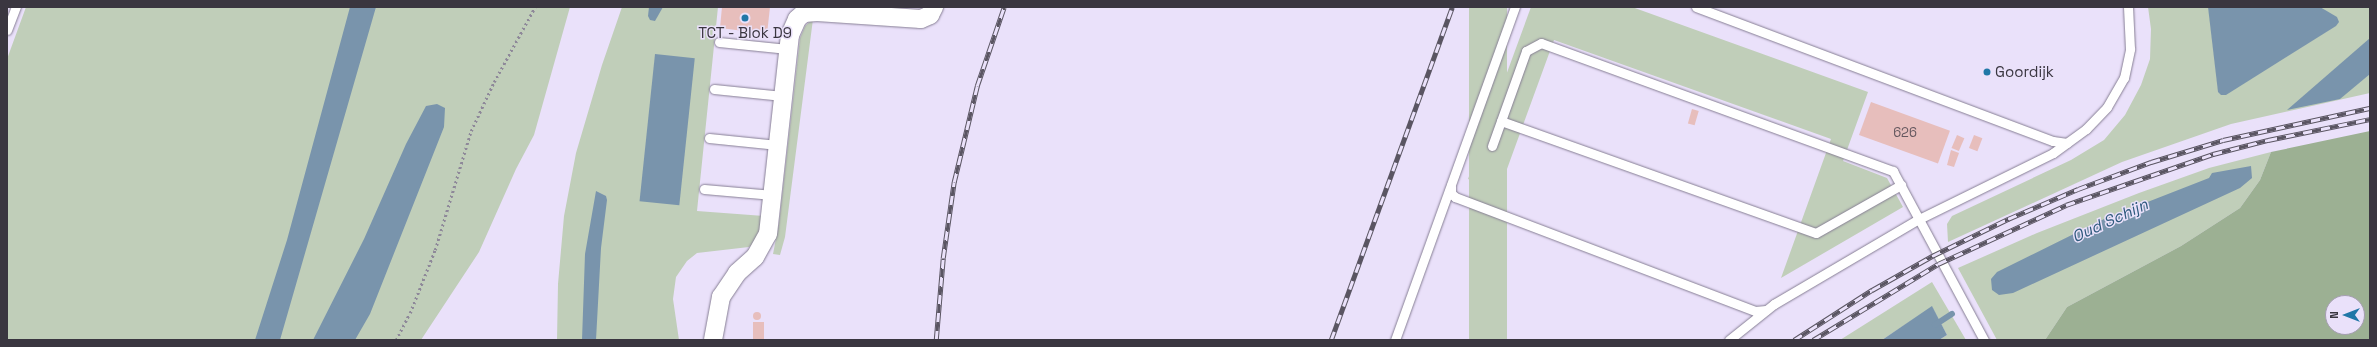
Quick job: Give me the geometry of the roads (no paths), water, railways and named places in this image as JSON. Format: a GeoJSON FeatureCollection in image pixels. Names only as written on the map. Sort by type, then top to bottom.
{"type":"FeatureCollection","features":[{"type":"Feature","properties":{"kind":"street"},"geometry":{"type":"LineString","coordinates":[[713,340],[721,297],[737,273],[764,246],[770,224],[788,49],[794,13],[804,14],[817,12],[921,19],[930,15],[934,7]]}},
{"type":"Feature","properties":{"kind":"lane"},"geometry":{"type":"LineString","coordinates":[[7,30],[16,7]]}},
{"type":"Feature","properties":{"kind":"lane"},"geometry":{"type":"LineString","coordinates":[[1395,340],[1515,7]]}},
{"type":"Feature","properties":{"kind":"lane"},"geometry":{"type":"LineString","coordinates":[[1696,7],[2053,141],[2067,143]]}},
{"type":"Feature","properties":{"kind":"lane"},"geometry":{"type":"LineString","coordinates":[[1729,340],[1766,310],[1919,219],[2053,153],[2086,129],[2107,107],[2124,78],[2130,49],[2128,7]]}},
{"type":"Feature","properties":{"kind":"lane"},"geometry":{"type":"LineString","coordinates":[[719,42],[788,49]]}},
{"type":"Feature","properties":{"kind":"lane"},"geometry":{"type":"LineString","coordinates":[[1492,146],[1526,51],[1541,43],[1893,171],[1984,340]]}},
{"type":"Feature","properties":{"kind":"lane"},"geometry":{"type":"LineString","coordinates":[[714,89],[783,96]]}},
{"type":"Feature","properties":{"kind":"lane"},"geometry":{"type":"LineString","coordinates":[[1501,121],[1816,232],[1901,184]]}},
{"type":"Feature","properties":{"kind":"lane"},"geometry":{"type":"LineString","coordinates":[[709,138],[778,145]]}},
{"type":"Feature","properties":{"kind":"lane"},"geometry":{"type":"LineString","coordinates":[[1451,186],[1451,193],[1458,198],[1755,311],[1766,310]]}},
{"type":"Feature","properties":{"kind":"lane"},"geometry":{"type":"LineString","coordinates":[[704,188],[773,195]]}},
{"type":"Feature","properties":{"kind":"water"},"geometry":{"type":"Polygon","coordinates":[[[350,7],[376,7],[280,340],[255,340],[287,240],[350,7]]]}},
{"type":"Feature","properties":{"kind":"water"},"geometry":{"type":"Polygon","coordinates":[[[649,7],[663,7],[655,21],[650,20],[648,16],[649,7]]]}},
{"type":"Feature","properties":{"kind":"water"},"geometry":{"type":"Polygon","coordinates":[[[2208,7],[2320,7],[2337,17],[2339,22],[2336,26],[2226,95],[2221,95],[2218,92],[2208,7]]]}},
{"type":"Feature","properties":{"kind":"water"},"geometry":{"type":"Polygon","coordinates":[[[2370,38],[2370,74],[2340,99],[2287,110],[2370,38]]]}},
{"type":"Feature","properties":{"kind":"water"},"geometry":{"type":"Polygon","coordinates":[[[655,54],[695,58],[679,205],[640,201],[655,54]]]}},
{"type":"Feature","properties":{"kind":"water"},"geometry":{"type":"Polygon","coordinates":[[[437,104],[445,108],[444,127],[370,314],[355,340],[313,340],[364,239],[406,144],[426,106],[437,104]]]}},
{"type":"Feature","properties":{"kind":"water"},"geometry":{"type":"Polygon","coordinates":[[[2251,166],[2252,178],[2240,188],[2013,293],[1999,295],[1992,290],[1991,279],[1997,272],[2104,219],[2209,178],[2212,173],[2251,166]]]}},
{"type":"Feature","properties":{"kind":"water"},"geometry":{"type":"Polygon","coordinates":[[[596,191],[606,196],[607,200],[601,248],[596,340],[582,340],[585,254],[596,191]]]}},
{"type":"Feature","properties":{"kind":"water"},"geometry":{"type":"Polygon","coordinates":[[[1932,306],[1947,335],[1939,340],[1882,340],[1932,306]]]}},
{"type":"Feature","properties":{"kind":"waterway","name":"Oud Schijn"},"geometry":{"type":"LineString","coordinates":[[1935,325],[1952,314]]}},
{"type":"Feature","properties":{"kind":"railway"},"geometry":{"type":"LineString","coordinates":[[936,340],[943,258],[954,182],[977,86],[1004,7]]}},
{"type":"Feature","properties":{"kind":"railway"},"geometry":{"type":"LineString","coordinates":[[1331,340],[1452,7]]}},
{"type":"Feature","properties":{"kind":"railway"},"geometry":{"type":"LineString","coordinates":[[1794,340],[1872,290],[1932,256],[2008,219],[2078,189],[2151,162],[2223,140],[2370,108]]}},
{"type":"Feature","properties":{"kind":"railway"},"geometry":{"type":"LineString","coordinates":[[1813,340],[1938,264],[2066,205],[2213,154],[2268,140],[2370,119]]}},
{"type":"Feature","properties":{"kind":"place","name":"TCT - Blok D9"},"geometry":{"type":"Point","coordinates":[745,18]}},
{"type":"Feature","properties":{"kind":"place","name":"Goordijk"},"geometry":{"type":"Point","coordinates":[1987,72]}}]}
